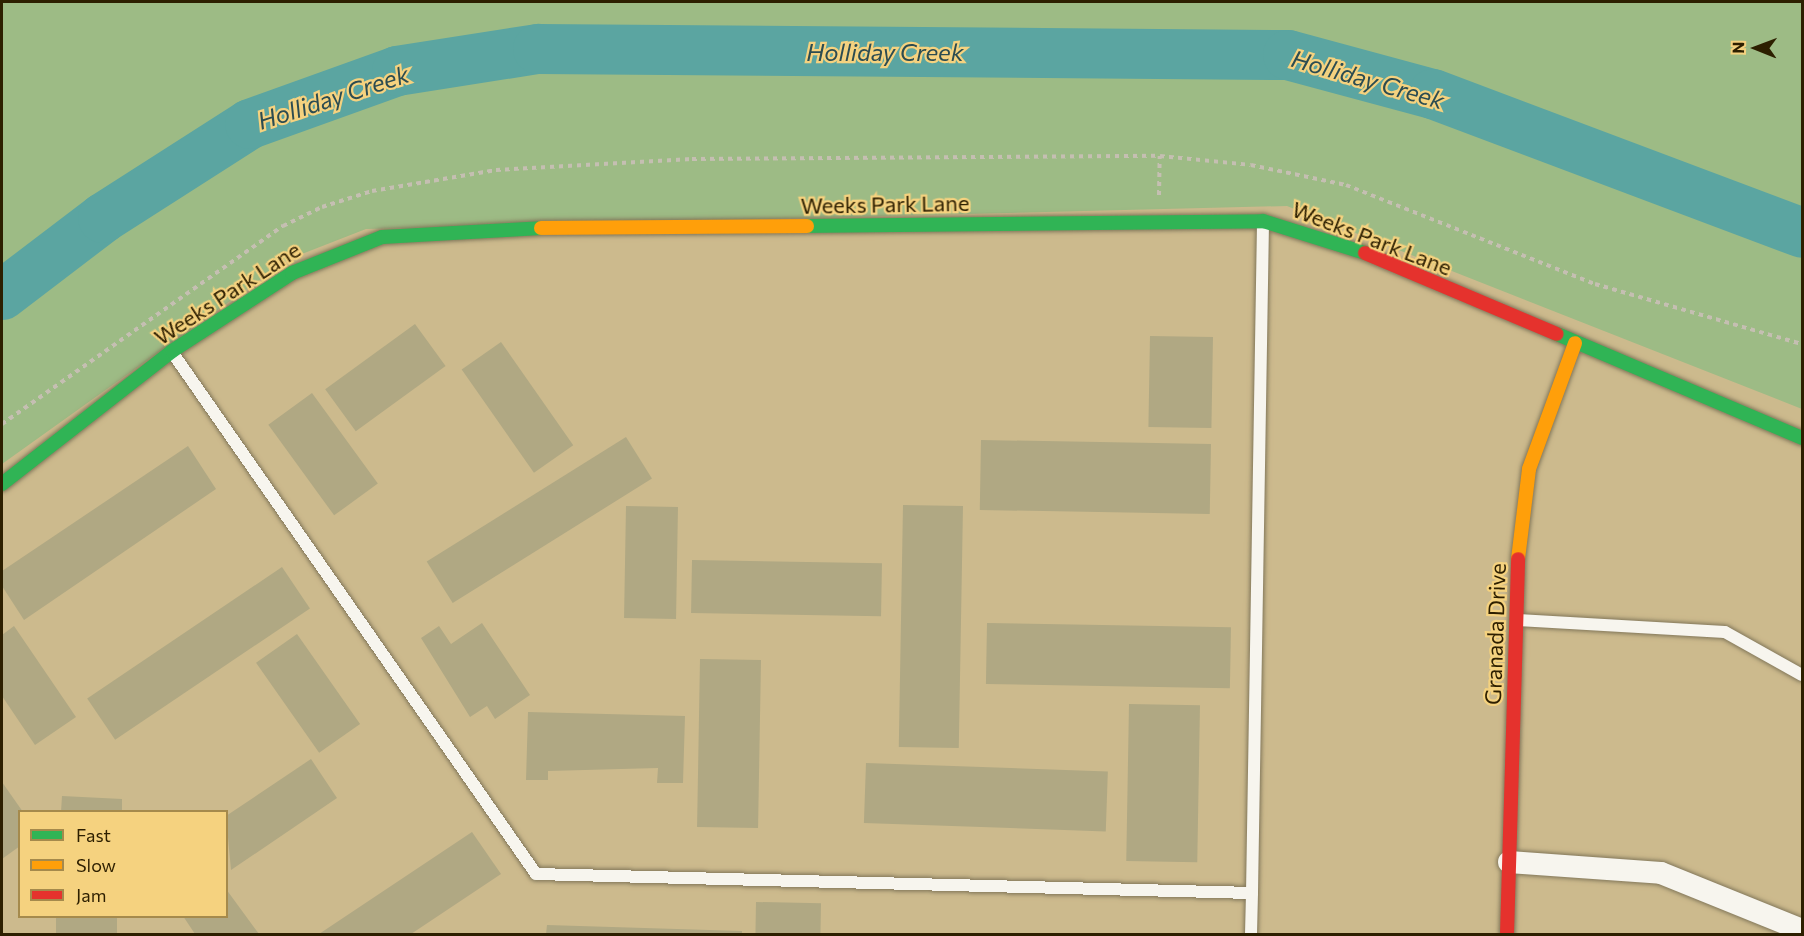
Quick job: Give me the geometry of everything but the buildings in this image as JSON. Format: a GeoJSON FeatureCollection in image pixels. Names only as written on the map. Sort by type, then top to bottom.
{"type":"FeatureCollection","features":[{"type":"Feature","properties":{"kind":"street","name":"Weeks Park Lane"},"geometry":{"type":"LineString","coordinates":[[2,484],[172,351],[292,273],[381,237],[462,230],[1158,219],[1263,221],[1362,252],[1803,438]]}},
{"type":"Feature","properties":{"kind":"street","name":"Granada Drive"},"geometry":{"type":"LineString","coordinates":[[1507,934],[1519,538],[1529,469],[1575,343]]}},
{"type":"Feature","properties":{"kind":"street"},"geometry":{"type":"LineString","coordinates":[[1509,861],[1661,873],[1790,929]]}},
{"type":"Feature","properties":{"kind":"lane"},"geometry":{"type":"LineString","coordinates":[[1251,934],[1263,221]]}},
{"type":"Feature","properties":{"kind":"lane"},"geometry":{"type":"LineString","coordinates":[[172,351],[536,874],[1252,893]]}},
{"type":"Feature","properties":{"kind":"lane"},"geometry":{"type":"LineString","coordinates":[[1516,620],[1725,632],[1803,675]]}},
{"type":"Feature","properties":{"kind":"path"},"geometry":{"type":"LineString","coordinates":[[1158,219],[1160,156]]}},
{"type":"Feature","properties":{"kind":"green space"},"geometry":{"type":"Polygon","coordinates":[[[2,2],[1802,2],[1802,409],[1287,206],[366,229],[289,259],[2,464],[2,2]]]}},
{"type":"Feature","properties":{"kind":"waterway","name":"Holliday Creek"},"geometry":{"type":"LineString","coordinates":[[2,295],[103,218],[250,124],[397,71],[538,49],[1288,55],[1433,94],[1802,233]]}},
{"type":"Feature","properties":{"kind":"traffic: fast"},"geometry":{"type":"LineString","coordinates":[[807,226],[1263,221],[1365,253]]}},
{"type":"Feature","properties":{"kind":"traffic: fast"},"geometry":{"type":"LineString","coordinates":[[2,484],[172,351],[292,273],[382,237],[541,228]]}},
{"type":"Feature","properties":{"kind":"traffic: fast"},"geometry":{"type":"LineString","coordinates":[[1557,334],[1802,438]]}},
{"type":"Feature","properties":{"kind":"traffic: slow"},"geometry":{"type":"LineString","coordinates":[[541,228],[807,226]]}},
{"type":"Feature","properties":{"kind":"traffic: slow"},"geometry":{"type":"LineString","coordinates":[[1518,559],[1529,469],[1575,343]]}},
{"type":"Feature","properties":{"kind":"traffic: jam"},"geometry":{"type":"LineString","coordinates":[[1365,253],[1557,334]]}},
{"type":"Feature","properties":{"kind":"traffic: jam"},"geometry":{"type":"LineString","coordinates":[[1507,934],[1518,559]]}}]}
